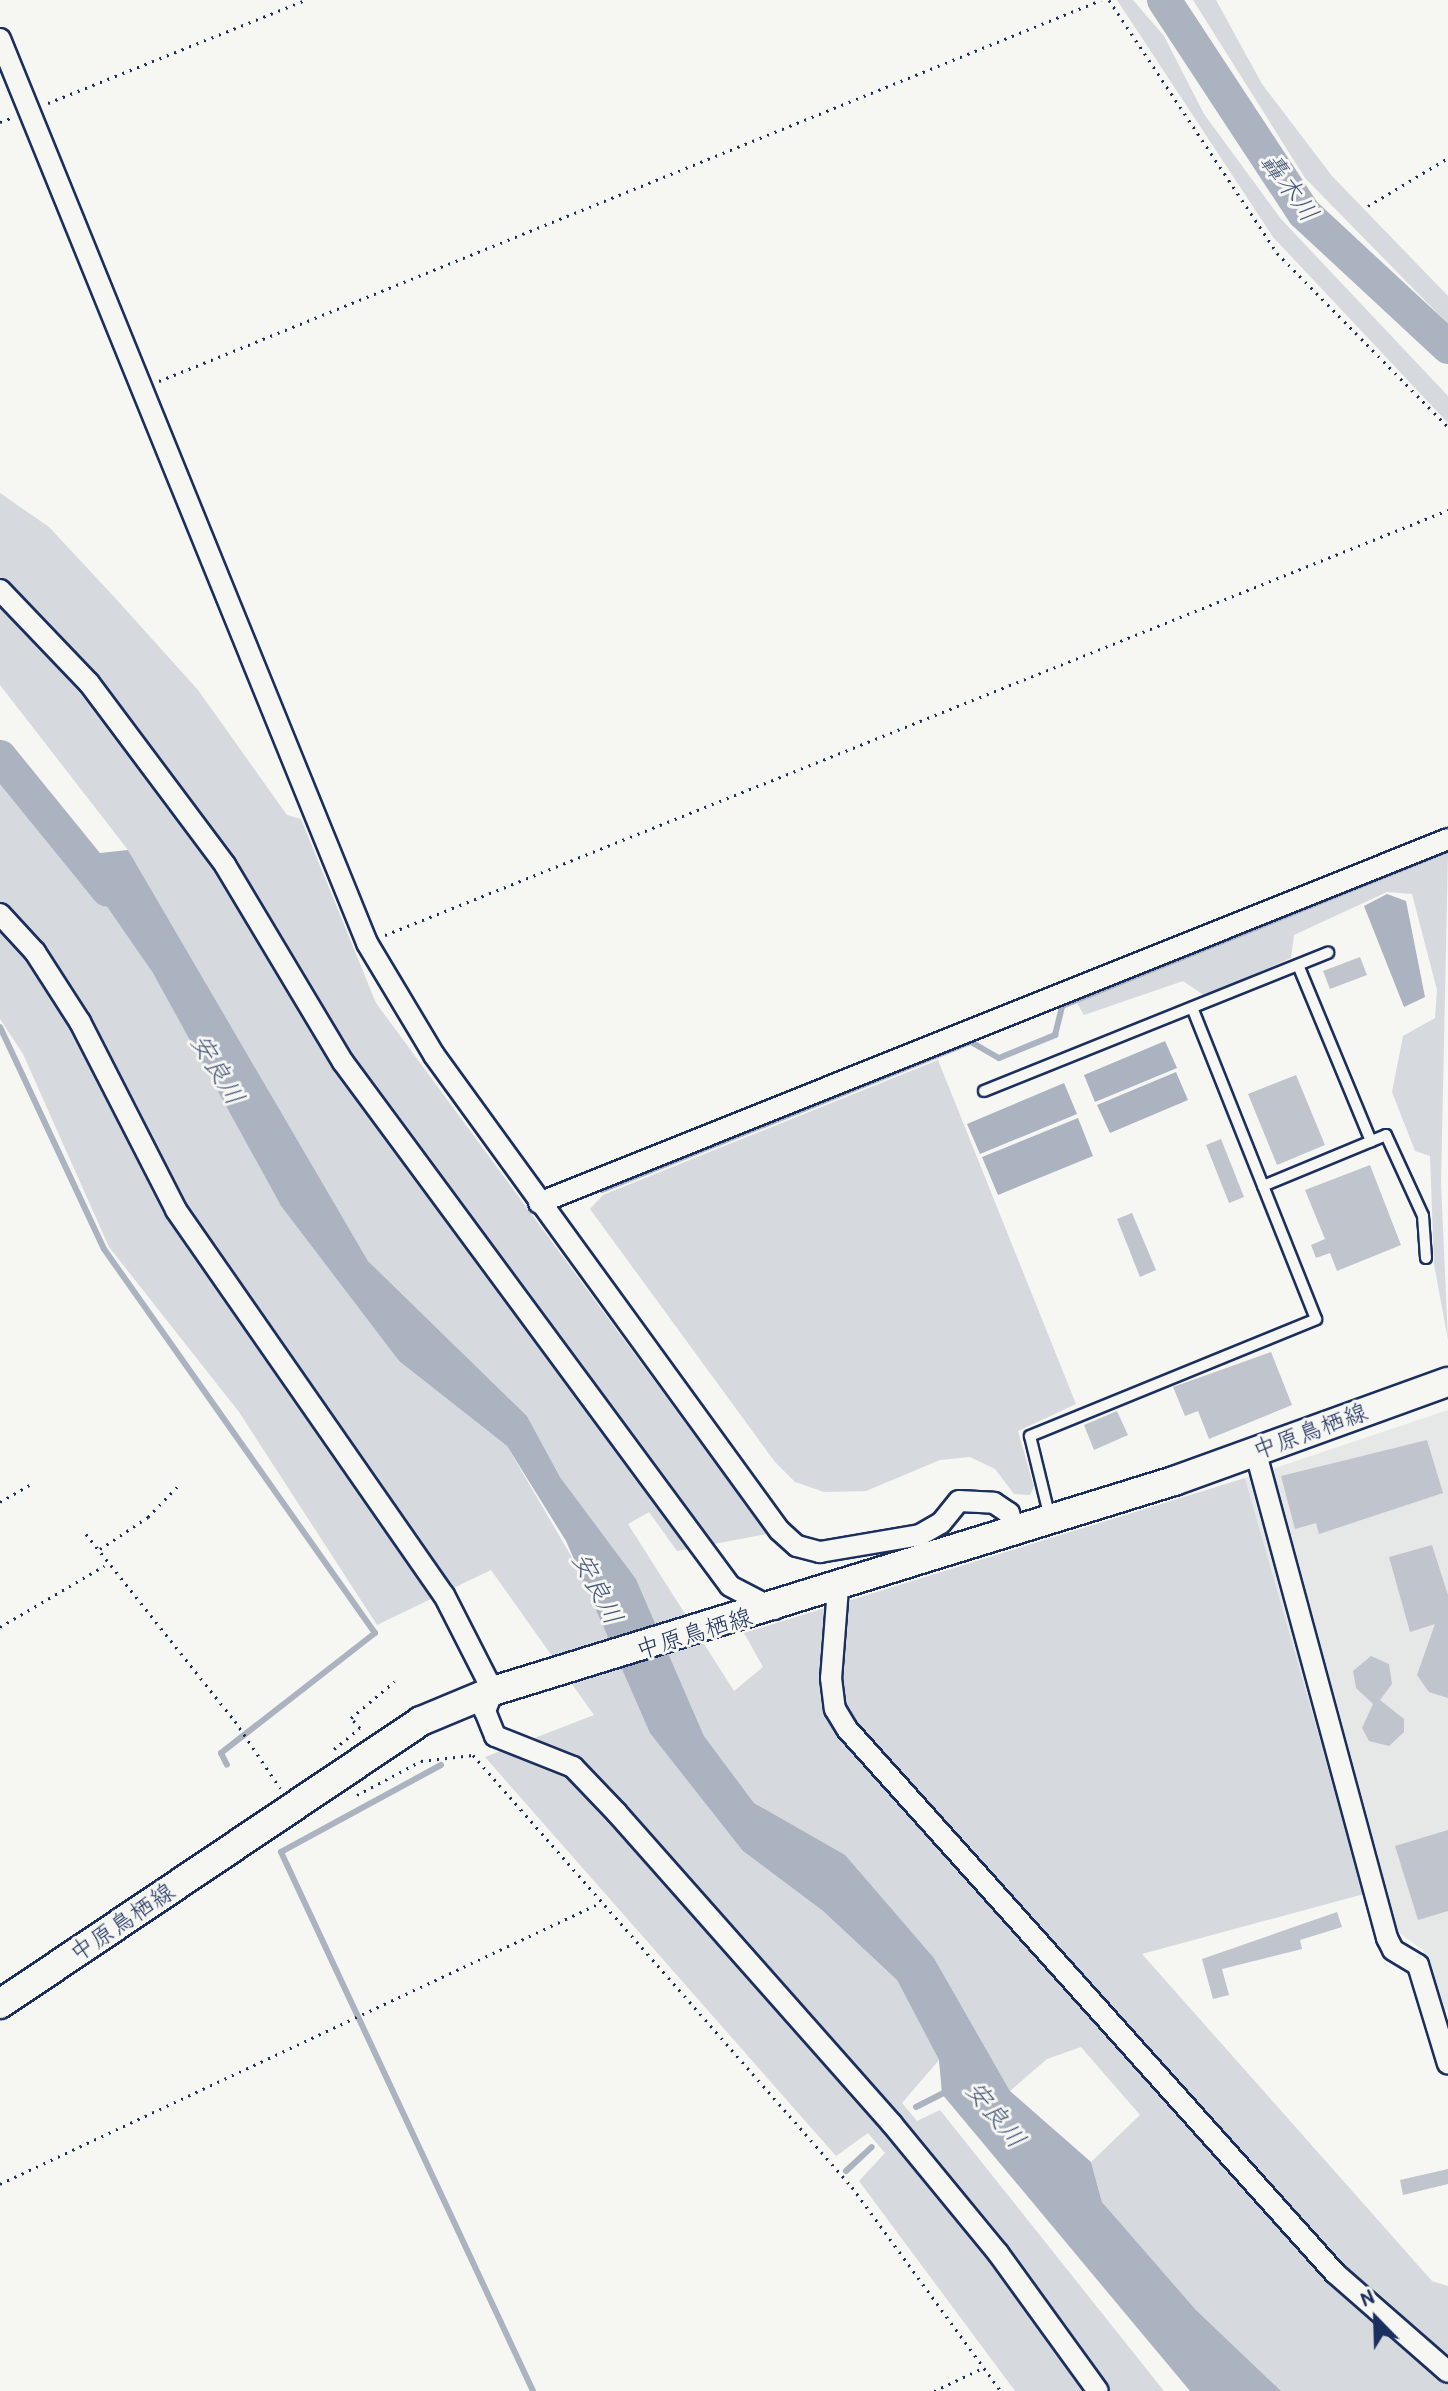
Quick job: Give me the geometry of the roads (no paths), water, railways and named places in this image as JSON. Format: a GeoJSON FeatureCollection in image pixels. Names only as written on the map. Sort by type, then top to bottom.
{"type":"FeatureCollection","features":[{"type":"Feature","properties":{"kind":"main road","name":"中原鳥栖線"},"geometry":{"type":"LineString","coordinates":[[0,2004],[369,1751],[504,1688],[774,1609],[1051,1519],[1448,1382]]}},
{"type":"Feature","properties":{"kind":"street"},"geometry":{"type":"LineString","coordinates":[[0,39],[367,943],[434,1055],[539,1203],[797,1546],[820,1552],[920,1535],[941,1523],[959,1501],[994,1503],[1009,1513],[1014,1531]]}},
{"type":"Feature","properties":{"kind":"street"},"geometry":{"type":"LineString","coordinates":[[0,590],[89,683],[225,865],[343,1062],[720,1574],[730,1586],[774,1609]]}},
{"type":"Feature","properties":{"kind":"street"},"geometry":{"type":"LineString","coordinates":[[539,1203],[1448,839]]}},
{"type":"Feature","properties":{"kind":"street"},"geometry":{"type":"LineString","coordinates":[[0,914],[35,952],[80,1022],[176,1210],[444,1595],[504,1688],[485,1711],[495,1736],[573,1767],[617,1813],[892,2124],[998,2253],[1098,2391]]}},
{"type":"Feature","properties":{"kind":"street"},"geometry":{"type":"LineString","coordinates":[[1255,1450],[1387,1938],[1393,1950],[1418,1965],[1448,2064]]}},
{"type":"Feature","properties":{"kind":"street"},"geometry":{"type":"LineString","coordinates":[[838,1588],[831,1678],[835,1709],[847,1729],[1335,2273],[1448,2372]]}},
{"type":"Feature","properties":{"kind":"lane"},"geometry":{"type":"LineString","coordinates":[[984,1091],[1328,953]]}},
{"type":"Feature","properties":{"kind":"lane"},"geometry":{"type":"LineString","coordinates":[[1298,965],[1371,1141]]}},
{"type":"Feature","properties":{"kind":"lane"},"geometry":{"type":"LineString","coordinates":[[1051,1519],[1030,1436],[1316,1319],[1192,1008]]}},
{"type":"Feature","properties":{"kind":"lane"},"geometry":{"type":"LineString","coordinates":[[1263,1186],[1386,1135],[1423,1216],[1426,1258]]}},
{"type":"Feature","properties":{"kind":"water"},"geometry":{"type":"Polygon","coordinates":[[[128,850],[368,1261],[527,1416],[560,1477],[636,1579],[704,1736],[754,1803],[845,1855],[934,1958],[1010,2091],[1091,2162],[1102,2202],[1196,2310],[1281,2391],[1190,2391],[942,2094],[939,2060],[897,1980],[823,1911],[743,1851],[650,1733],[566,1541],[507,1446],[399,1361],[281,1206],[153,973],[72,856],[128,850]]]}},
{"type":"Feature","properties":{"kind":"water"},"geometry":{"type":"Polygon","coordinates":[[[1387,894],[1406,901],[1425,997],[1404,1007],[1364,906],[1387,894]]]}},
{"type":"Feature","properties":{"kind":"water"},"geometry":{"type":"Polygon","coordinates":[[[1165,1041],[1177,1068],[1095,1102],[1084,1075],[1165,1041]]]}},
{"type":"Feature","properties":{"kind":"water"},"geometry":{"type":"Polygon","coordinates":[[[1176,1072],[1188,1100],[1110,1133],[1097,1105],[1176,1072]]]}},
{"type":"Feature","properties":{"kind":"water"},"geometry":{"type":"Polygon","coordinates":[[[1064,1083],[1077,1114],[980,1154],[967,1124],[1064,1083]]]}},
{"type":"Feature","properties":{"kind":"water"},"geometry":{"type":"Polygon","coordinates":[[[1078,1118],[1093,1156],[998,1195],[982,1157],[1078,1118]]]}},
{"type":"Feature","properties":{"kind":"waterway","name":"轟木川"},"geometry":{"type":"LineString","coordinates":[[1164,0],[1304,213],[1448,347]]}},
{"type":"Feature","properties":{"kind":"waterway","name":"安良川"},"geometry":{"type":"LineString","coordinates":[[0,757],[108,890]]}},
{"type":"Feature","properties":{"kind":"waterway"},"geometry":{"type":"LineString","coordinates":[[602,1190],[971,1042],[999,1058],[1055,1035],[1062,1006],[1448,850]]}},
{"type":"Feature","properties":{"kind":"waterway"},"geometry":{"type":"LineString","coordinates":[[0,1027],[104,1249],[375,1633],[221,1753],[227,1765]]}},
{"type":"Feature","properties":{"kind":"waterway"},"geometry":{"type":"LineString","coordinates":[[441,1765],[281,1852],[533,2391]]}},
{"type":"Feature","properties":{"kind":"waterway"},"geometry":{"type":"LineString","coordinates":[[916,2107],[949,2090]]}},
{"type":"Feature","properties":{"kind":"waterway"},"geometry":{"type":"LineString","coordinates":[[846,2171],[872,2147]]}}]}
